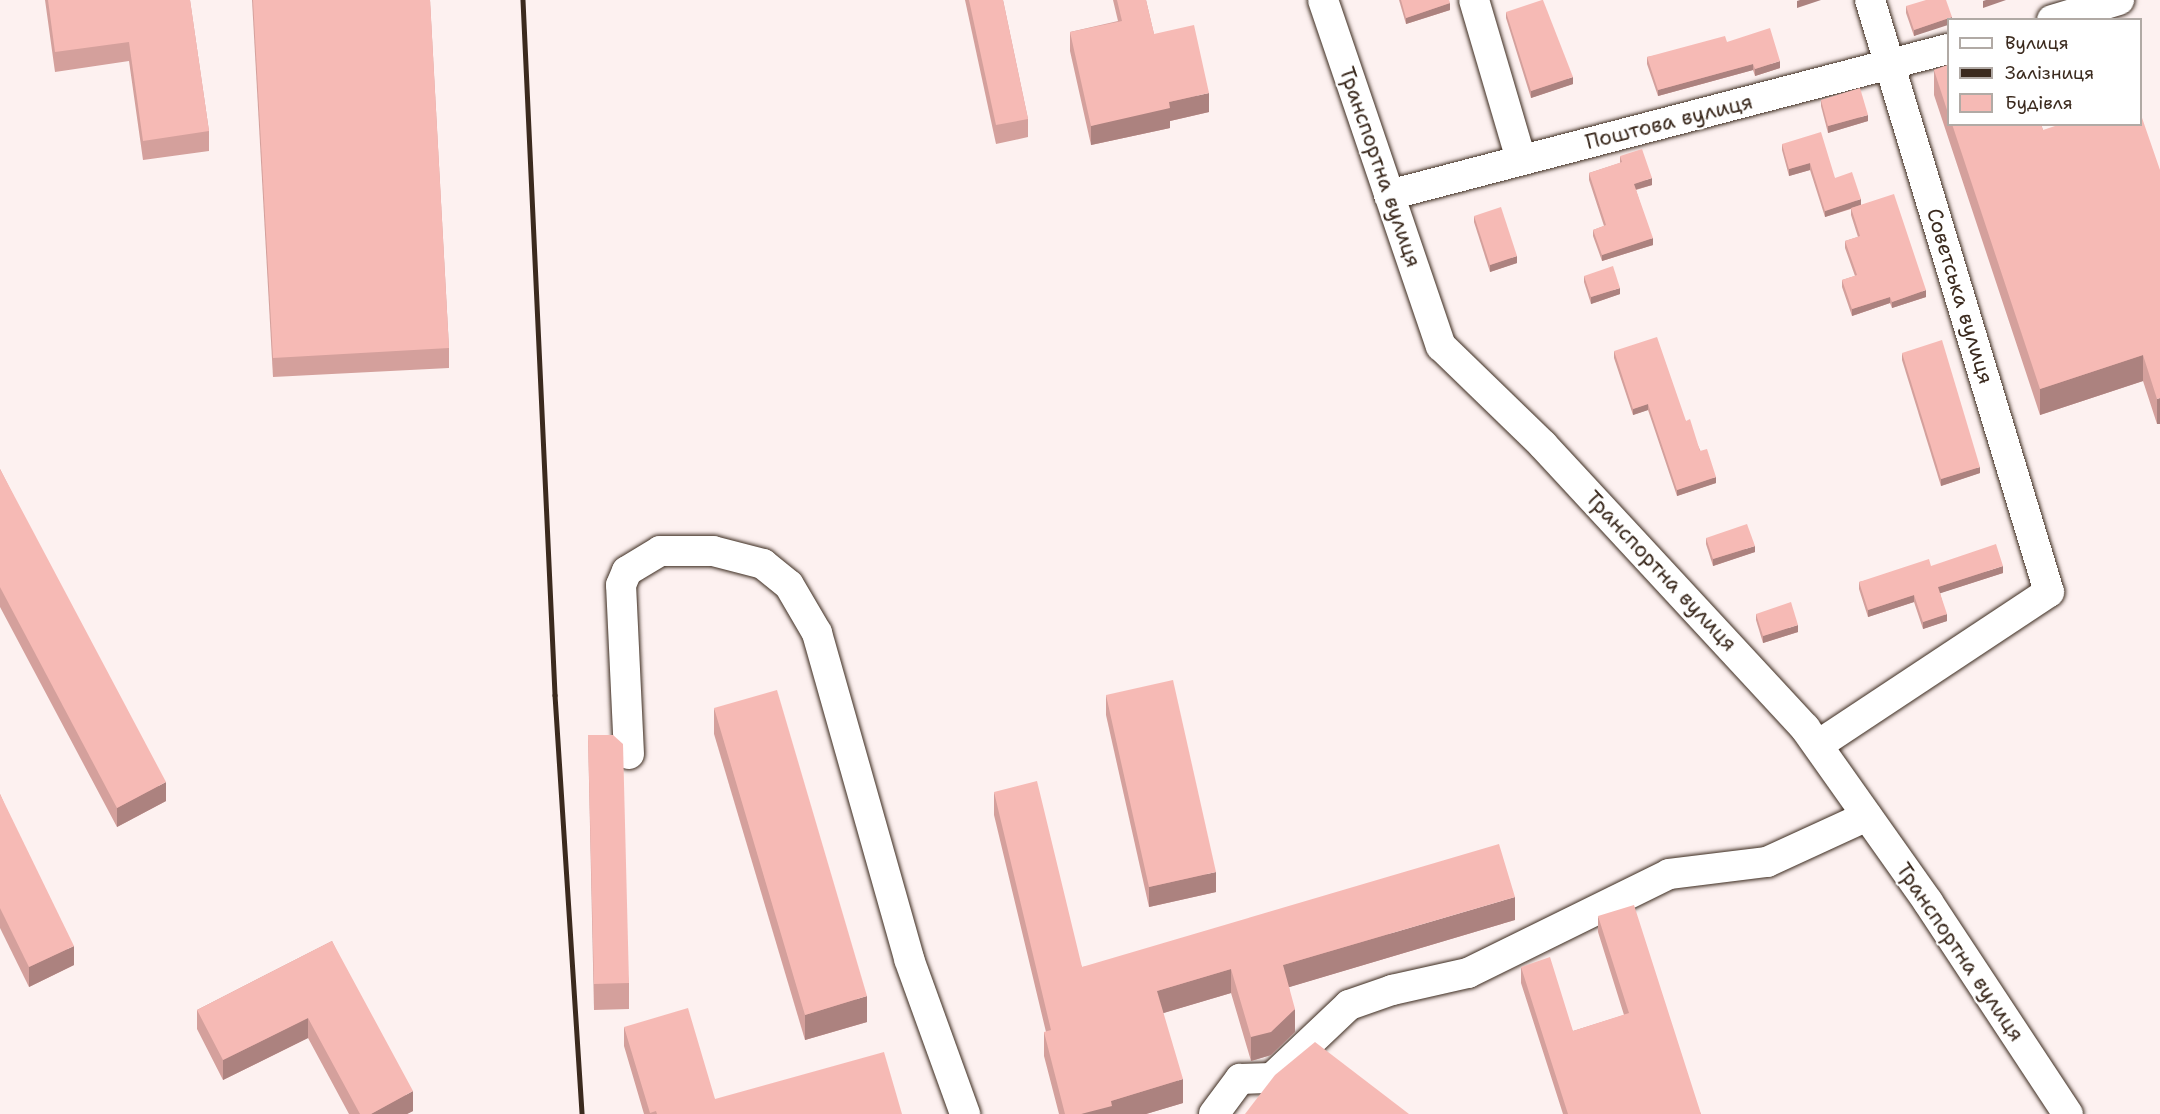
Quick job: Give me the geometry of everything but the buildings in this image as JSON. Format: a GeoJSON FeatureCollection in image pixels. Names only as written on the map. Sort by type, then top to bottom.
{"type":"FeatureCollection","features":[{"type":"Feature","properties":{"kind":"street","name":"Транспортна вулиця"},"geometry":{"type":"LineString","coordinates":[[1323,0],[1441,346],[1543,445],[1818,745],[2068,1114]]}},
{"type":"Feature","properties":{"kind":"street"},"geometry":{"type":"LineString","coordinates":[[1474,0],[1521,160]]}},
{"type":"Feature","properties":{"kind":"street","name":"Советська вулиця"},"geometry":{"type":"LineString","coordinates":[[1818,745],[2049,591],[1870,0]]}},
{"type":"Feature","properties":{"kind":"street"},"geometry":{"type":"LineString","coordinates":[[2059,18],[2119,0]]}},
{"type":"Feature","properties":{"kind":"street","name":"Поштова вулиця"},"geometry":{"type":"LineString","coordinates":[[1389,195],[1947,49]]}},
{"type":"Feature","properties":{"kind":"street"},"geometry":{"type":"LineString","coordinates":[[629,754],[621,585],[627,572],[660,551],[713,551],[763,564],[789,585],[817,633],[909,959],[965,1114]]}},
{"type":"Feature","properties":{"kind":"street"},"geometry":{"type":"LineString","coordinates":[[1214,1114],[1239,1079],[1272,1078],[1349,1005],[1392,990],[1468,973],[1668,874],[1767,862],[1868,816]]}},
{"type":"Feature","properties":{"kind":"railway"},"geometry":{"type":"LineString","coordinates":[[523,0],[555,695],[582,1114]]}}]}
